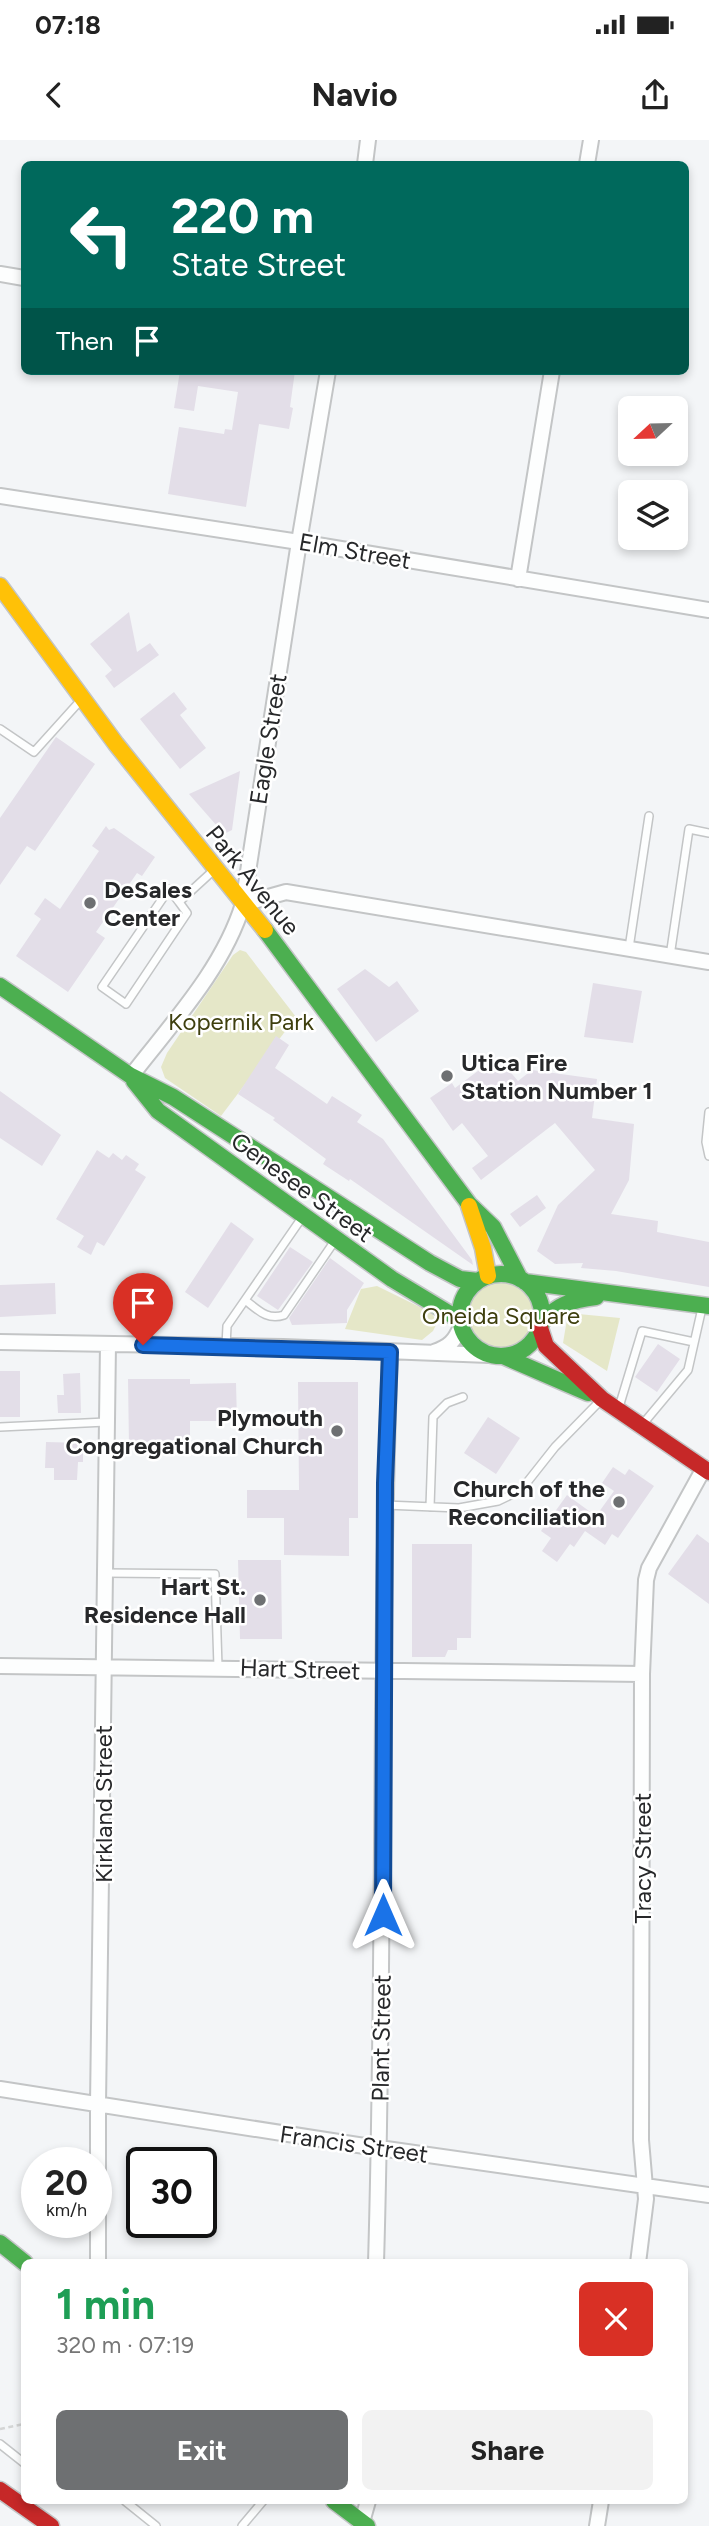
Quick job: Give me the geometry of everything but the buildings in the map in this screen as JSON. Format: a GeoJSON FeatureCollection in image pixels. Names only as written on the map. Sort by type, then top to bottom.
{"type":"FeatureCollection","features":[{"type":"Feature","properties":{"kind":"main road","name":"Park Avenue"},"geometry":{"type":"LineString","coordinates":[[2,592],[116,744],[270,936],[469,1204],[492,1227],[523,1281]]}},
{"type":"Feature","properties":{"kind":"main road","name":"Genesee Street"},"geometry":{"type":"LineString","coordinates":[[0,986],[131,1076],[173,1097],[430,1264],[460,1279],[483,1278]]}},
{"type":"Feature","properties":{"kind":"main road","name":"Genesee Street"},"geometry":{"type":"LineString","coordinates":[[131,1076],[158,1111],[392,1279],[460,1323]]}},
{"type":"Feature","properties":{"kind":"main road","name":"Park Avenue"},"geometry":{"type":"LineString","coordinates":[[469,1204],[482,1248],[483,1278]]}},
{"type":"Feature","properties":{"kind":"main road"},"geometry":{"type":"LineString","coordinates":[[603,1399],[476,1349],[466,1338],[460,1323],[463,1297],[483,1278],[509,1275],[523,1281],[706,1306]]}},
{"type":"Feature","properties":{"kind":"main road"},"geometry":{"type":"LineString","coordinates":[[523,1281],[539,1301],[540,1326],[546,1346],[603,1399],[706,1470]]}},
{"type":"Feature","properties":{"kind":"main road"},"geometry":{"type":"LineString","coordinates":[[496,1356],[526,1348],[554,1306],[576,1300],[627,1294]]}},
{"type":"Feature","properties":{"kind":"main road"},"geometry":{"type":"LineString","coordinates":[[0,2243],[21,2260]]}},
{"type":"Feature","properties":{"kind":"main road"},"geometry":{"type":"LineString","coordinates":[[0,2490],[51,2526]]}},
{"type":"Feature","properties":{"kind":"main road"},"geometry":{"type":"LineString","coordinates":[[338,2504],[365,2524]]}},
{"type":"Feature","properties":{"kind":"street"},"geometry":{"type":"LineString","coordinates":[[365,161],[368,140]]}},
{"type":"Feature","properties":{"kind":"street"},"geometry":{"type":"LineString","coordinates":[[588,161],[591,140]]}},
{"type":"Feature","properties":{"kind":"street"},"geometry":{"type":"LineString","coordinates":[[0,274],[21,278]]}},
{"type":"Feature","properties":{"kind":"street","name":"Eagle Street"},"geometry":{"type":"LineString","coordinates":[[131,1076],[197,990],[228,944],[243,904],[327,375]]}},
{"type":"Feature","properties":{"kind":"street"},"geometry":{"type":"LineString","coordinates":[[518,579],[551,375]]}},
{"type":"Feature","properties":{"kind":"street","name":"Elm Street"},"geometry":{"type":"LineString","coordinates":[[0,496],[299,541],[709,610]]}},
{"type":"Feature","properties":{"kind":"street"},"geometry":{"type":"LineString","coordinates":[[243,904],[286,892],[709,962]]}},
{"type":"Feature","properties":{"kind":"street"},"geometry":{"type":"LineString","coordinates":[[429,1354],[445,1348],[456,1339],[460,1323]]}},
{"type":"Feature","properties":{"kind":"street"},"geometry":{"type":"LineString","coordinates":[[0,1342],[226,1346],[496,1356]]}},
{"type":"Feature","properties":{"kind":"street","name":"Kirkland Street"},"geometry":{"type":"LineString","coordinates":[[98,2259],[108,1344]]}},
{"type":"Feature","properties":{"kind":"street","name":"Plant Street"},"geometry":{"type":"LineString","coordinates":[[376,2259],[385,1505],[390,1352]]}},
{"type":"Feature","properties":{"kind":"street","name":"Tracy Street"},"geometry":{"type":"LineString","coordinates":[[638,2259],[646,2199],[641,2140],[642,1674],[646,1580],[649,1568],[706,1470]]}},
{"type":"Feature","properties":{"kind":"street","name":"Hart Street"},"geometry":{"type":"LineString","coordinates":[[0,1666],[642,1674]]}},
{"type":"Feature","properties":{"kind":"street","name":"Francis Street"},"geometry":{"type":"LineString","coordinates":[[0,2089],[379,2148],[709,2195]]}},
{"type":"Feature","properties":{"kind":"street"},"geometry":{"type":"LineString","coordinates":[[365,2524],[368,2504]]}},
{"type":"Feature","properties":{"kind":"street"},"geometry":{"type":"LineString","coordinates":[[597,2526],[601,2504]]}},
{"type":"Feature","properties":{"kind":"lane"},"geometry":{"type":"LineString","coordinates":[[0,729],[34,752],[83,698]]}},
{"type":"Feature","properties":{"kind":"lane"},"geometry":{"type":"LineString","coordinates":[[629,949],[649,816]]}},
{"type":"Feature","properties":{"kind":"lane"},"geometry":{"type":"LineString","coordinates":[[670,956],[689,829],[709,833]]}},
{"type":"Feature","properties":{"kind":"lane"},"geometry":{"type":"LineString","coordinates":[[179,902],[215,869]]}},
{"type":"Feature","properties":{"kind":"lane"},"geometry":{"type":"LineString","coordinates":[[169,889],[179,902],[187,913],[126,1004],[102,987],[169,889]]}},
{"type":"Feature","properties":{"kind":"lane"},"geometry":{"type":"LineString","coordinates":[[709,1112],[706,1142],[709,1156]]}},
{"type":"Feature","properties":{"kind":"lane"},"geometry":{"type":"LineString","coordinates":[[226,1346],[227,1326],[303,1215]]}},
{"type":"Feature","properties":{"kind":"lane"},"geometry":{"type":"LineString","coordinates":[[244,1300],[267,1316],[275,1318],[284,1315],[336,1238]]}},
{"type":"Feature","properties":{"kind":"lane"},"geometry":{"type":"LineString","coordinates":[[641,1426],[688,1370],[706,1306]]}},
{"type":"Feature","properties":{"kind":"lane"},"geometry":{"type":"LineString","coordinates":[[618,1410],[642,1331],[694,1342]]}},
{"type":"Feature","properties":{"kind":"lane"},"geometry":{"type":"LineString","coordinates":[[429,1507],[433,1417],[447,1403],[463,1397]]}},
{"type":"Feature","properties":{"kind":"lane"},"geometry":{"type":"LineString","coordinates":[[385,1505],[459,1508],[498,1501],[521,1490],[555,1447],[603,1399]]}},
{"type":"Feature","properties":{"kind":"lane"},"geometry":{"type":"LineString","coordinates":[[0,1427],[107,1422]]}},
{"type":"Feature","properties":{"kind":"lane"},"geometry":{"type":"LineString","coordinates":[[105,1573],[215,1574],[218,1667]]}},
{"type":"Feature","properties":{"kind":"lane"},"geometry":{"type":"LineString","coordinates":[[0,2444],[21,2461]]}},
{"type":"Feature","properties":{"kind":"lane"},"geometry":{"type":"LineString","coordinates":[[129,2504],[156,2526]]}},
{"type":"Feature","properties":{"kind":"lane"},"geometry":{"type":"LineString","coordinates":[[242,2526],[260,2504]]}},
{"type":"Feature","properties":{"kind":"path"},"geometry":{"type":"LineString","coordinates":[[0,2429],[21,2425]]}},
{"type":"Feature","properties":{"kind":"green space","name":"Kopernik Park"},"geometry":{"type":"Polygon","coordinates":[[[240,950],[246,952],[296,1017],[221,1116],[165,1078],[161,1067],[167,1053],[233,955],[240,950]]]}},
{"type":"Feature","properties":{"kind":"green space","name":"Oneida Square"},"geometry":{"type":"Polygon","coordinates":[[[498,1274],[509,1275],[533,1291],[541,1312],[534,1339],[526,1348],[515,1354],[476,1349],[466,1338],[461,1326],[460,1308],[463,1297],[470,1288],[498,1274]]]}},
{"type":"Feature","properties":{"kind":"green space"},"geometry":{"type":"Polygon","coordinates":[[[377,1286],[432,1313],[437,1323],[433,1331],[422,1340],[345,1329],[361,1289],[377,1286]]]}},
{"type":"Feature","properties":{"kind":"green space"},"geometry":{"type":"Polygon","coordinates":[[[568,1313],[620,1318],[607,1371],[563,1343],[568,1313]]]}},
{"type":"Feature","properties":{"kind":"traffic: fast"},"geometry":{"type":"LineString","coordinates":[[265,930],[469,1204],[493,1227],[520,1279]]}},
{"type":"Feature","properties":{"kind":"traffic: fast"},"geometry":{"type":"LineString","coordinates":[[0,986],[131,1076],[173,1097],[430,1263],[460,1279],[478,1281]]}},
{"type":"Feature","properties":{"kind":"traffic: fast"},"geometry":{"type":"LineString","coordinates":[[134,1081],[158,1111],[392,1279],[460,1320]]}},
{"type":"Feature","properties":{"kind":"traffic: fast"},"geometry":{"type":"LineString","coordinates":[[501,1274],[517,1277],[530,1286],[539,1299],[542,1315],[539,1331],[530,1344],[517,1353],[501,1356],[485,1353],[472,1344],[463,1331],[460,1315],[463,1299],[472,1286],[485,1277],[501,1274]]}},
{"type":"Feature","properties":{"kind":"traffic: fast"},"geometry":{"type":"LineString","coordinates":[[525,1282],[709,1306]]}},
{"type":"Feature","properties":{"kind":"traffic: fast"},"geometry":{"type":"LineString","coordinates":[[541,1323],[553,1311],[566,1304],[596,1297]]}},
{"type":"Feature","properties":{"kind":"traffic: fast"},"geometry":{"type":"LineString","coordinates":[[503,1356],[588,1393]]}},
{"type":"Feature","properties":{"kind":"traffic: fast"},"geometry":{"type":"LineString","coordinates":[[0,2243],[21,2260]]}},
{"type":"Feature","properties":{"kind":"traffic: fast"},"geometry":{"type":"LineString","coordinates":[[338,2504],[367,2526]]}},
{"type":"Feature","properties":{"kind":"traffic: slow"},"geometry":{"type":"LineString","coordinates":[[0,586],[116,744],[265,930]]}},
{"type":"Feature","properties":{"kind":"traffic: slow"},"geometry":{"type":"LineString","coordinates":[[469,1206],[483,1248],[488,1276]]}},
{"type":"Feature","properties":{"kind":"traffic: jam"},"geometry":{"type":"LineString","coordinates":[[540,1328],[546,1346],[602,1399],[709,1472]]}},
{"type":"Feature","properties":{"kind":"traffic: jam"},"geometry":{"type":"LineString","coordinates":[[0,2490],[51,2526]]}},
{"type":"Feature","properties":{"kind":"place","name":"DeSales Center"},"geometry":{"type":"Point","coordinates":[90,903]}},
{"type":"Feature","properties":{"kind":"place","name":"Utica Fire Station Number 1"},"geometry":{"type":"Point","coordinates":[447,1076]}},
{"type":"Feature","properties":{"kind":"place","name":"Plymouth Congregational Church"},"geometry":{"type":"Point","coordinates":[337,1431]}},
{"type":"Feature","properties":{"kind":"place","name":"Church of the Reconciliation"},"geometry":{"type":"Point","coordinates":[619,1502]}},
{"type":"Feature","properties":{"kind":"place","name":"Hart St. Residence Hall"},"geometry":{"type":"Point","coordinates":[260,1600]}},
{"type":"Feature","properties":{"kind":"route"},"geometry":{"type":"LineString","coordinates":[[143,1345],[390,1352],[385,1483],[383,1915]]}}]}
